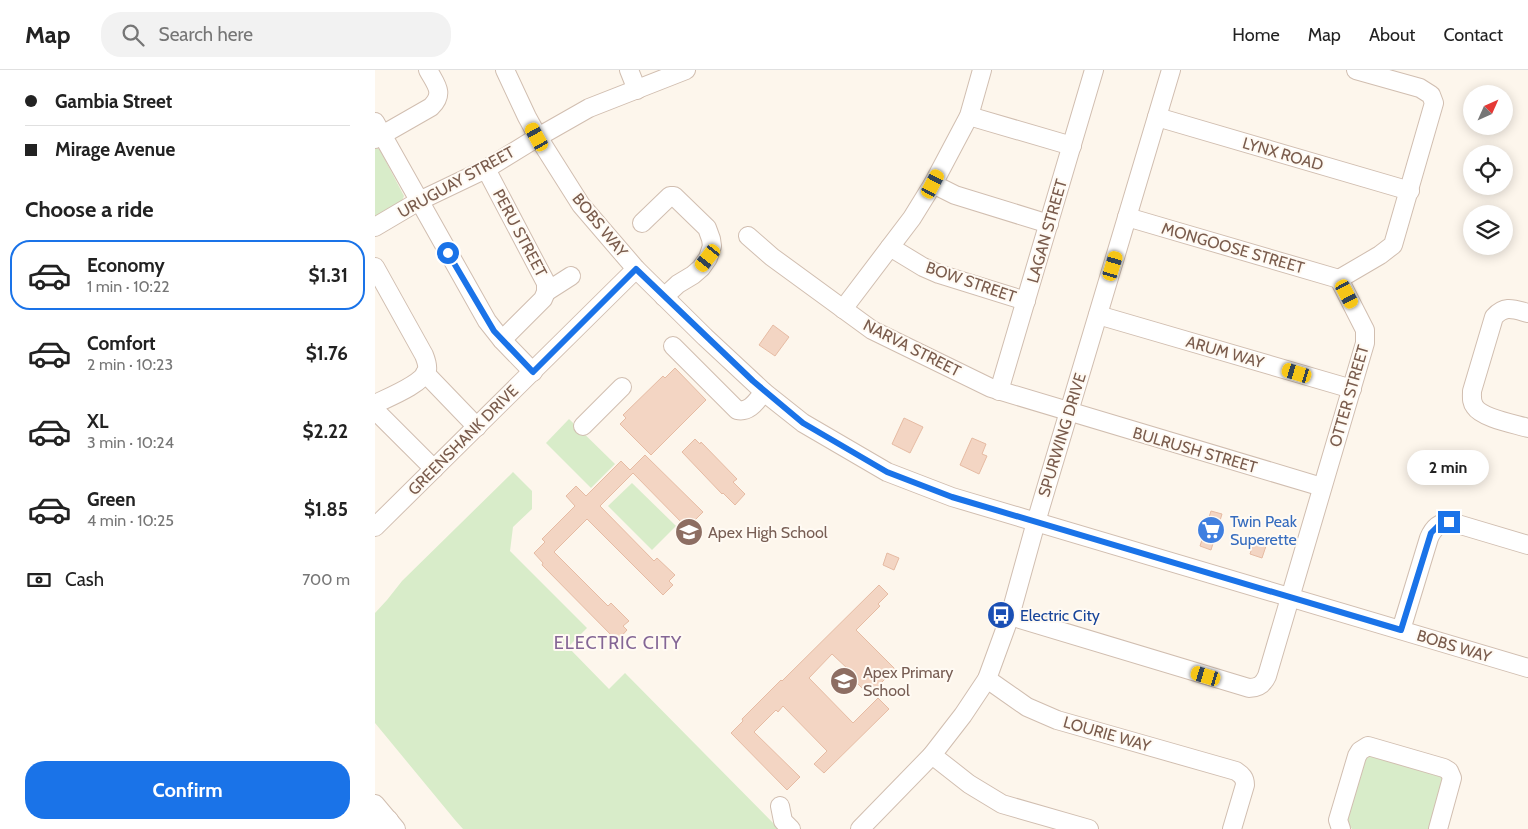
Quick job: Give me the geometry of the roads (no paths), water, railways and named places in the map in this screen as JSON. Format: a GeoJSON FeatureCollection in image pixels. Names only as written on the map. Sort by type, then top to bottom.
{"type":"FeatureCollection","features":[{"type":"Feature","properties":{"kind":"street"},"geometry":{"type":"LineString","coordinates":[[427,70],[439,93],[437,101],[431,107],[377,132],[419,201],[487,321],[502,340],[533,372]]}},
{"type":"Feature","properties":{"kind":"street","name":"BOBS WAY"},"geometry":{"type":"LineString","coordinates":[[505,70],[537,137],[581,205],[636,269],[764,392],[803,423],[887,472],[952,497],[1528,668]]}},
{"type":"Feature","properties":{"kind":"street"},"geometry":{"type":"LineString","coordinates":[[629,70],[637,90]]}},
{"type":"Feature","properties":{"kind":"street","name":"URUGUAY STREET"},"geometry":{"type":"LineString","coordinates":[[375,227],[419,201],[486,169],[537,137],[589,108],[686,70]]}},
{"type":"Feature","properties":{"kind":"street"},"geometry":{"type":"LineString","coordinates":[[843,309],[912,218],[933,184],[969,116],[982,70]]}},
{"type":"Feature","properties":{"kind":"street","name":"LAGAN STREET"},"geometry":{"type":"LineString","coordinates":[[999,391],[1094,70]]}},
{"type":"Feature","properties":{"kind":"street","name":"SPURWING DRIVE"},"geometry":{"type":"LineString","coordinates":[[861,829],[932,755],[963,716],[987,679],[1009,616],[1171,70]]}},
{"type":"Feature","properties":{"kind":"street"},"geometry":{"type":"LineString","coordinates":[[1339,279],[1380,255],[1393,245],[1434,103],[1431,96],[1420,88],[1356,70]]}},
{"type":"Feature","properties":{"kind":"street"},"geometry":{"type":"LineString","coordinates":[[969,116],[1072,146]]}},
{"type":"Feature","properties":{"kind":"street","name":"LYNX ROAD"},"geometry":{"type":"LineString","coordinates":[[1157,117],[1409,191]]}},
{"type":"Feature","properties":{"kind":"street","name":"PERU STREET"},"geometry":{"type":"LineString","coordinates":[[486,169],[547,283],[543,299],[502,340]]}},
{"type":"Feature","properties":{"kind":"street"},"geometry":{"type":"LineString","coordinates":[[933,184],[955,195],[1049,224]]}},
{"type":"Feature","properties":{"kind":"street"},"geometry":{"type":"LineString","coordinates":[[642,223],[670,196],[674,196],[707,228],[711,239],[712,246],[708,258],[701,268],[664,296]]}},
{"type":"Feature","properties":{"kind":"street","name":"MONGOOSE STREET"},"geometry":{"type":"LineString","coordinates":[[1127,216],[1339,279]]}},
{"type":"Feature","properties":{"kind":"street","name":"NARVA STREET"},"geometry":{"type":"LineString","coordinates":[[748,236],[772,257],[872,330],[999,391],[1069,412]]}},
{"type":"Feature","properties":{"kind":"street","name":"BOW STREET"},"geometry":{"type":"LineString","coordinates":[[890,247],[923,267],[939,274],[1026,301]]}},
{"type":"Feature","properties":{"kind":"street"},"geometry":{"type":"LineString","coordinates":[[375,267],[427,363],[427,371],[423,378],[375,404]]}},
{"type":"Feature","properties":{"kind":"street","name":"GREENSHANK DRIVE"},"geometry":{"type":"LineString","coordinates":[[375,527],[636,269]]}},
{"type":"Feature","properties":{"kind":"street"},"geometry":{"type":"LineString","coordinates":[[546,292],[571,276]]}},
{"type":"Feature","properties":{"kind":"street","name":"OTTER STREET"},"geometry":{"type":"LineString","coordinates":[[1009,616],[1244,687],[1254,688],[1263,684],[1267,676],[1365,343],[1366,335],[1363,324],[1339,279]]}},
{"type":"Feature","properties":{"kind":"street"},"geometry":{"type":"LineString","coordinates":[[1528,313],[1507,308],[1499,311],[1494,317],[1471,400],[1474,406],[1484,414],[1528,428]]}},
{"type":"Feature","properties":{"kind":"street","name":"ARUM WAY"},"geometry":{"type":"LineString","coordinates":[[1098,315],[1352,388]]}},
{"type":"Feature","properties":{"kind":"street"},"geometry":{"type":"LineString","coordinates":[[673,346],[731,412],[746,410],[764,392]]}},
{"type":"Feature","properties":{"kind":"street"},"geometry":{"type":"LineString","coordinates":[[425,373],[477,427]]}},
{"type":"Feature","properties":{"kind":"street"},"geometry":{"type":"LineString","coordinates":[[583,426],[621,387]]}},
{"type":"Feature","properties":{"kind":"street"},"geometry":{"type":"LineString","coordinates":[[375,410],[434,469]]}},
{"type":"Feature","properties":{"kind":"street","name":"BULRUSH STREET"},"geometry":{"type":"LineString","coordinates":[[1069,412],[1322,488]]}},
{"type":"Feature","properties":{"kind":"street"},"geometry":{"type":"LineString","coordinates":[[1401,630],[1429,538],[1434,528],[1449,522],[1528,545]]}},
{"type":"Feature","properties":{"kind":"street","name":"LOURIE WAY"},"geometry":{"type":"LineString","coordinates":[[987,679],[1027,707],[1057,720],[1236,771],[1243,776],[1245,785],[1232,829]]}},
{"type":"Feature","properties":{"kind":"street"},"geometry":{"type":"LineString","coordinates":[[1341,829],[1338,820],[1357,756],[1360,751],[1368,746],[1449,771],[1452,778],[1438,829]]}},
{"type":"Feature","properties":{"kind":"street"},"geometry":{"type":"LineString","coordinates":[[932,755],[969,784],[1002,804],[1089,829]]}},
{"type":"Feature","properties":{"kind":"street"},"geometry":{"type":"LineString","coordinates":[[375,804],[387,826]]}},
{"type":"Feature","properties":{"kind":"street"},"geometry":{"type":"LineString","coordinates":[[780,806],[783,821],[791,829]]}},
{"type":"Feature","properties":{"kind":"place","name":"Twin Peak Superette"},"geometry":{"type":"Point","coordinates":[1211,530]}},
{"type":"Feature","properties":{"kind":"place","name":"Apex High School"},"geometry":{"type":"Point","coordinates":[689,532]}},
{"type":"Feature","properties":{"kind":"place","name":"Electric City"},"geometry":{"type":"Point","coordinates":[1001,615]}},
{"type":"Feature","properties":{"kind":"place","name":"Apex Primary School"},"geometry":{"type":"Point","coordinates":[844,681]}},
{"type":"Feature","properties":{"kind":"district","name":"ELECTRIC CITY"},"geometry":{"type":"Point","coordinates":[618,643]}}]}
